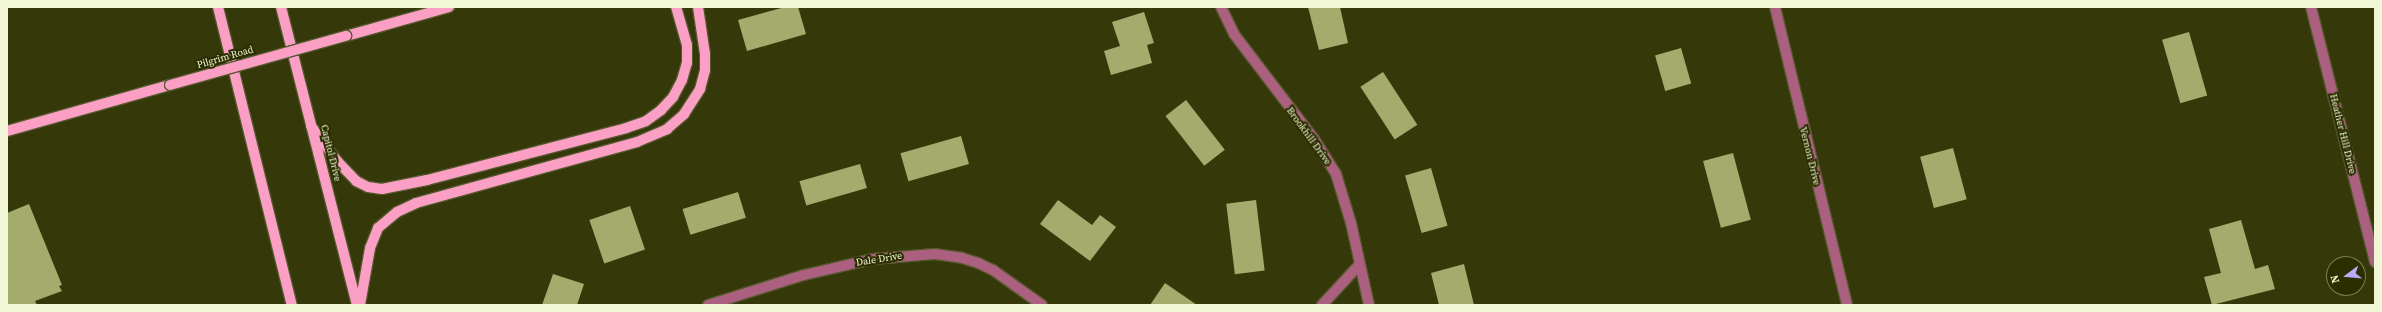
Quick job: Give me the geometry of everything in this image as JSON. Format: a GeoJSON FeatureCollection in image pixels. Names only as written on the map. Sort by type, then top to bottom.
{"type":"FeatureCollection","features":[{"type":"Feature","properties":{"kind":"main road","name":"Capitol Drive"},"geometry":{"type":"LineString","coordinates":[[281,7],[358,305]]}},
{"type":"Feature","properties":{"kind":"main road","name":"Pilgrim Road"},"geometry":{"type":"LineString","coordinates":[[7,130],[449,7]]}},
{"type":"Feature","properties":{"kind":"main road"},"geometry":{"type":"LineString","coordinates":[[311,126],[337,161],[356,181],[368,187],[382,189],[427,180],[626,128],[646,121],[661,110],[673,98],[682,80],[687,63],[687,45],[676,7]]}},
{"type":"Feature","properties":{"kind":"main road"},"geometry":{"type":"LineString","coordinates":[[358,305],[370,248],[378,228],[397,212],[416,203],[637,142],[667,129],[684,114],[700,89],[705,70],[705,54],[698,7]]}},
{"type":"Feature","properties":{"kind":"main road"},"geometry":{"type":"LineString","coordinates":[[218,8],[292,305]]}},
{"type":"Feature","properties":{"kind":"street","name":"Brookhill Drive"},"geometry":{"type":"LineString","coordinates":[[1221,7],[1234,34],[1314,139],[1336,174],[1351,223],[1369,305]]}},
{"type":"Feature","properties":{"kind":"street","name":"Vernon Drive"},"geometry":{"type":"LineString","coordinates":[[1775,7],[1847,305]]}},
{"type":"Feature","properties":{"kind":"street","name":"Heather Hill Drive"},"geometry":{"type":"LineString","coordinates":[[2311,7],[2375,262]]}},
{"type":"Feature","properties":{"kind":"street","name":"Dale Drive"},"geometry":{"type":"LineString","coordinates":[[708,305],[804,275],[873,258],[935,254],[962,258],[993,270],[1042,305]]}},
{"type":"Feature","properties":{"kind":"street"},"geometry":{"type":"LineString","coordinates":[[1322,305],[1359,265]]}},
{"type":"Feature","properties":{"kind":"building"},"geometry":{"type":"Polygon","coordinates":[[[785,7],[798,7],[806,34],[747,51],[738,20],[785,7]]]}},
{"type":"Feature","properties":{"kind":"building"},"geometry":{"type":"Polygon","coordinates":[[[1308,7],[1340,7],[1348,43],[1319,50],[1308,7]]]}},
{"type":"Feature","properties":{"kind":"building"},"geometry":{"type":"Polygon","coordinates":[[[1144,12],[1154,43],[1147,45],[1152,63],[1111,75],[1104,51],[1120,46],[1112,22],[1144,12]]]}},
{"type":"Feature","properties":{"kind":"building"},"geometry":{"type":"Polygon","coordinates":[[[2189,32],[2207,95],[2180,103],[2162,40],[2189,32]]]}},
{"type":"Feature","properties":{"kind":"building"},"geometry":{"type":"Polygon","coordinates":[[[1681,48],[1691,84],[1665,91],[1655,55],[1681,48]]]}},
{"type":"Feature","properties":{"kind":"building"},"geometry":{"type":"Polygon","coordinates":[[[1383,72],[1417,125],[1395,140],[1360,87],[1383,72]]]}},
{"type":"Feature","properties":{"kind":"building"},"geometry":{"type":"Polygon","coordinates":[[[1186,100],[1225,150],[1204,166],[1166,116],[1186,100]]]}},
{"type":"Feature","properties":{"kind":"building"},"geometry":{"type":"Polygon","coordinates":[[[961,136],[969,164],[908,181],[900,153],[961,136]]]}},
{"type":"Feature","properties":{"kind":"building"},"geometry":{"type":"Polygon","coordinates":[[[1953,148],[1967,199],[1934,208],[1920,157],[1953,148]]]}},
{"type":"Feature","properties":{"kind":"building"},"geometry":{"type":"Polygon","coordinates":[[[1733,153],[1751,220],[1721,228],[1703,161],[1733,153]]]}},
{"type":"Feature","properties":{"kind":"building"},"geometry":{"type":"Polygon","coordinates":[[[860,164],[867,188],[806,205],[799,181],[860,164]]]}},
{"type":"Feature","properties":{"kind":"building"},"geometry":{"type":"Polygon","coordinates":[[[1431,168],[1448,226],[1422,233],[1405,175],[1431,168]]]}},
{"type":"Feature","properties":{"kind":"building"},"geometry":{"type":"Polygon","coordinates":[[[738,192],[746,218],[690,235],[683,209],[738,192]]]}},
{"type":"Feature","properties":{"kind":"building"},"geometry":{"type":"Polygon","coordinates":[[[1058,200],[1092,225],[1100,215],[1116,227],[1090,261],[1040,224],[1058,200]]]}},
{"type":"Feature","properties":{"kind":"building"},"geometry":{"type":"Polygon","coordinates":[[[1256,200],[1265,270],[1235,274],[1226,204],[1256,200]]]}},
{"type":"Feature","properties":{"kind":"building"},"geometry":{"type":"Polygon","coordinates":[[[29,204],[62,285],[59,286],[62,291],[35,301],[37,305],[7,305],[7,213],[29,204]]]}},
{"type":"Feature","properties":{"kind":"building"},"geometry":{"type":"Polygon","coordinates":[[[630,206],[645,249],[604,263],[589,220],[630,206]]]}},
{"type":"Feature","properties":{"kind":"building"},"geometry":{"type":"Polygon","coordinates":[[[2241,220],[2255,269],[2268,265],[2275,289],[2212,305],[2204,277],[2221,273],[2209,229],[2241,220]]]}},
{"type":"Feature","properties":{"kind":"building"},"geometry":{"type":"Polygon","coordinates":[[[1464,264],[1474,305],[1439,305],[1431,273],[1464,264]]]}},
{"type":"Feature","properties":{"kind":"building"},"geometry":{"type":"Polygon","coordinates":[[[553,274],[584,284],[577,305],[542,305],[553,274]]]}},
{"type":"Feature","properties":{"kind":"building"},"geometry":{"type":"Polygon","coordinates":[[[1165,283],[1197,305],[1150,305],[1165,283]]]}}]}
